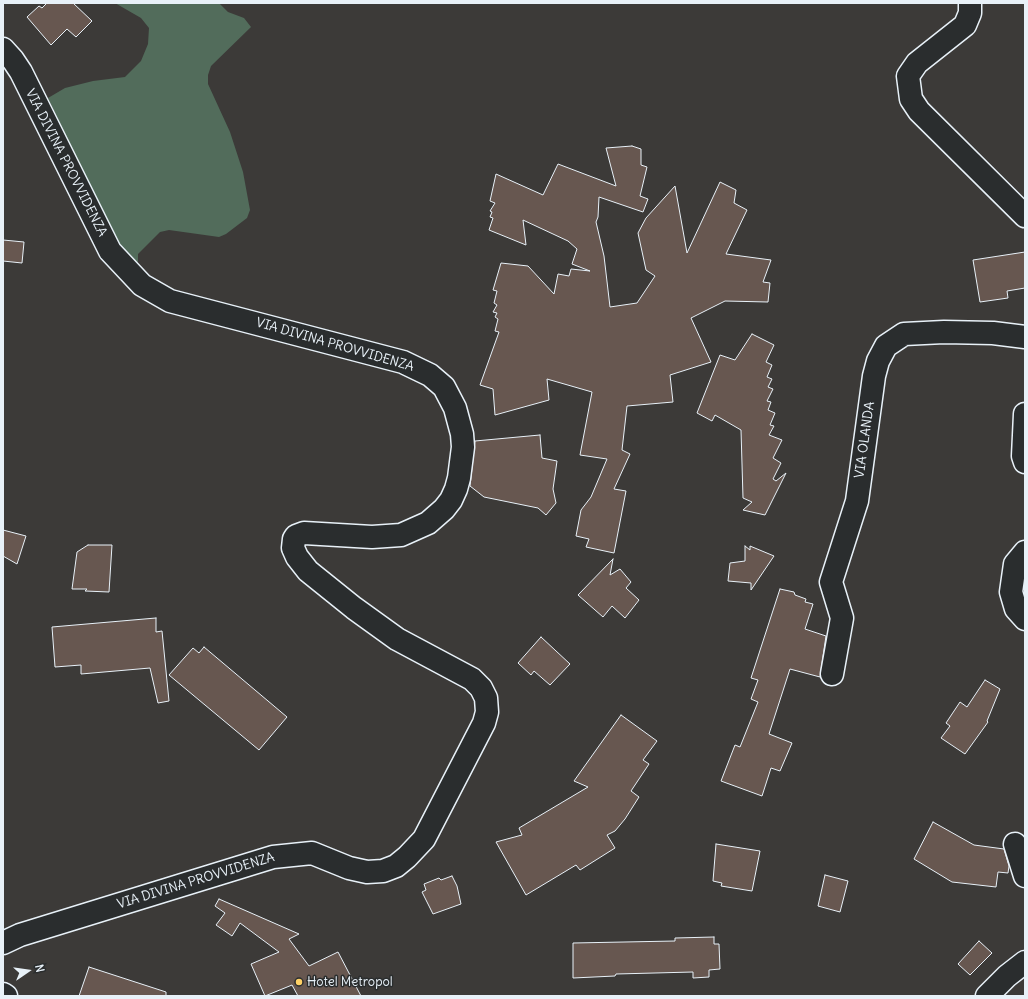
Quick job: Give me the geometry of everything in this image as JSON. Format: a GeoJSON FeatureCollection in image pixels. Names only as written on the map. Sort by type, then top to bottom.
{"type":"FeatureCollection","features":[{"type":"Feature","properties":{"kind":"street"},"geometry":{"type":"LineString","coordinates":[[970,3],[970,12],[965,25],[916,63],[908,76],[911,100],[919,111],[1025,216]]}},
{"type":"Feature","properties":{"kind":"street","name":"VIA DIVINA PROVVIDENZA"},"geometry":{"type":"LineString","coordinates":[[3,49],[13,60],[20,72],[110,251],[142,285],[170,301],[403,362],[430,375],[444,386],[455,408],[462,434],[463,447],[456,489],[451,500],[444,509],[428,523],[400,535],[372,537],[304,533],[296,536],[294,539],[294,548],[298,557],[308,571],[354,608],[397,639],[472,679],[481,688],[486,698],[487,712],[484,724],[424,838],[407,857],[390,868],[383,871],[367,872],[355,870],[312,853],[273,857],[20,935],[3,943]]}},
{"type":"Feature","properties":{"kind":"street","name":"VIA OLANDA"},"geometry":{"type":"LineString","coordinates":[[832,674],[842,618],[831,582],[857,501],[874,376],[878,361],[886,346],[904,334],[944,332],[993,333],[1025,337]]}},
{"type":"Feature","properties":{"kind":"street"},"geometry":{"type":"LineString","coordinates":[[1025,414],[1023,456],[1025,462]]}},
{"type":"Feature","properties":{"kind":"street"},"geometry":{"type":"LineString","coordinates":[[1025,552],[1015,564],[1011,592],[1016,609],[1025,619]]}},
{"type":"Feature","properties":{"kind":"street"},"geometry":{"type":"LineString","coordinates":[[1015,844],[1025,876]]}},
{"type":"Feature","properties":{"kind":"street"},"geometry":{"type":"LineString","coordinates":[[987,996],[1007,976],[1025,962]]}},
{"type":"Feature","properties":{"kind":"green space"},"geometry":{"type":"Polygon","coordinates":[[[115,3],[219,3],[228,12],[244,18],[251,27],[211,66],[208,75],[208,84],[230,132],[243,172],[250,210],[247,218],[226,234],[219,237],[169,230],[160,232],[138,254],[138,262],[131,260],[113,235],[48,98],[65,88],[93,81],[125,77],[141,61],[148,44],[149,28],[141,18],[115,3]]]}},
{"type":"Feature","properties":{"kind":"building"},"geometry":{"type":"Polygon","coordinates":[[[47,3],[73,3],[92,21],[76,37],[67,29],[51,45],[27,17],[39,6],[42,8],[47,3]]]}},
{"type":"Feature","properties":{"kind":"building"},"geometry":{"type":"Polygon","coordinates":[[[632,146],[641,149],[641,165],[647,167],[640,196],[648,199],[643,212],[599,197],[598,217],[596,222],[604,256],[610,307],[637,303],[655,276],[646,270],[638,233],[646,218],[675,186],[687,253],[720,182],[736,190],[734,203],[747,210],[726,254],[771,260],[763,282],[770,283],[768,302],[725,301],[691,318],[711,362],[670,375],[673,402],[627,406],[622,450],[630,454],[614,489],[626,491],[614,553],[586,547],[589,539],[576,536],[581,510],[591,497],[607,459],[580,455],[592,392],[547,379],[549,400],[495,415],[493,389],[480,385],[499,332],[495,331],[498,319],[495,317],[497,313],[493,312],[497,305],[494,303],[497,291],[493,290],[501,263],[528,266],[554,294],[558,274],[569,276],[571,269],[590,271],[572,264],[577,249],[568,241],[523,220],[526,245],[489,230],[493,218],[490,217],[492,212],[490,211],[495,203],[490,201],[496,174],[543,195],[558,164],[616,186],[606,148],[632,146]]]}},
{"type":"Feature","properties":{"kind":"building"},"geometry":{"type":"Polygon","coordinates":[[[3,240],[24,242],[22,263],[3,261],[3,240]]]}},
{"type":"Feature","properties":{"kind":"building"},"geometry":{"type":"Polygon","coordinates":[[[1025,252],[1025,288],[1007,291],[1008,298],[980,302],[973,260],[1025,252]]]}},
{"type":"Feature","properties":{"kind":"building"},"geometry":{"type":"Polygon","coordinates":[[[752,334],[774,345],[766,362],[772,365],[767,377],[772,379],[768,387],[773,389],[767,401],[771,402],[768,410],[775,413],[770,425],[774,426],[769,435],[782,440],[773,458],[781,463],[773,479],[776,481],[786,473],[765,515],[743,510],[752,502],[743,498],[741,430],[715,415],[712,421],[697,413],[720,355],[735,360],[752,334]]]}},
{"type":"Feature","properties":{"kind":"building"},"geometry":{"type":"Polygon","coordinates":[[[540,435],[542,458],[557,461],[553,489],[556,503],[546,515],[538,508],[484,497],[470,486],[475,441],[540,435]]]}},
{"type":"Feature","properties":{"kind":"building"},"geometry":{"type":"Polygon","coordinates":[[[3,530],[26,536],[17,564],[3,556],[3,530]]]}},
{"type":"Feature","properties":{"kind":"building"},"geometry":{"type":"Polygon","coordinates":[[[88,545],[112,545],[109,592],[85,591],[87,589],[72,589],[77,552],[88,545]]]}},
{"type":"Feature","properties":{"kind":"building"},"geometry":{"type":"Polygon","coordinates":[[[745,546],[750,550],[750,546],[774,556],[751,590],[751,583],[728,581],[730,563],[745,561],[745,546]]]}},
{"type":"Feature","properties":{"kind":"building"},"geometry":{"type":"Polygon","coordinates":[[[613,559],[610,575],[620,569],[631,582],[626,588],[639,600],[625,618],[612,606],[603,617],[578,595],[613,559]]]}},
{"type":"Feature","properties":{"kind":"building"},"geometry":{"type":"Polygon","coordinates":[[[780,589],[794,592],[795,595],[806,599],[805,602],[813,604],[805,629],[826,636],[820,677],[790,669],[769,734],[792,743],[780,771],[771,768],[762,796],[721,781],[735,745],[740,747],[758,702],[751,699],[758,680],[751,678],[780,589]]]}},
{"type":"Feature","properties":{"kind":"building"},"geometry":{"type":"Polygon","coordinates":[[[156,618],[156,632],[162,631],[169,701],[158,703],[150,668],[81,674],[81,665],[55,667],[52,627],[156,618]]]}},
{"type":"Feature","properties":{"kind":"building"},"geometry":{"type":"Polygon","coordinates":[[[541,637],[570,664],[550,685],[534,671],[531,675],[518,663],[541,637]]]}},
{"type":"Feature","properties":{"kind":"building"},"geometry":{"type":"Polygon","coordinates":[[[204,647],[287,717],[259,750],[169,675],[193,648],[199,653],[204,647]]]}},
{"type":"Feature","properties":{"kind":"building"},"geometry":{"type":"Polygon","coordinates":[[[985,680],[1000,689],[987,721],[988,722],[965,754],[941,738],[950,726],[946,723],[960,702],[967,707],[985,680]]]}},
{"type":"Feature","properties":{"kind":"building"},"geometry":{"type":"Polygon","coordinates":[[[621,715],[657,741],[643,760],[649,764],[631,791],[639,797],[625,819],[615,831],[607,835],[615,848],[580,870],[576,865],[526,895],[496,842],[522,835],[519,828],[588,787],[574,781],[621,715]]]}},
{"type":"Feature","properties":{"kind":"building"},"geometry":{"type":"Polygon","coordinates":[[[933,822],[974,845],[1004,849],[1009,866],[1008,873],[998,872],[996,887],[952,882],[914,859],[933,822]]]}},
{"type":"Feature","properties":{"kind":"building"},"geometry":{"type":"Polygon","coordinates":[[[716,844],[760,851],[752,891],[721,886],[722,883],[713,881],[716,844]]]}},
{"type":"Feature","properties":{"kind":"building"},"geometry":{"type":"Polygon","coordinates":[[[825,875],[848,881],[840,912],[818,906],[825,875]]]}},
{"type":"Feature","properties":{"kind":"building"},"geometry":{"type":"Polygon","coordinates":[[[452,876],[457,886],[461,904],[433,914],[422,892],[426,890],[424,884],[439,878],[441,880],[452,876]]]}},
{"type":"Feature","properties":{"kind":"building"},"geometry":{"type":"Polygon","coordinates":[[[219,899],[299,934],[289,939],[309,966],[338,952],[361,996],[298,996],[292,985],[265,996],[251,964],[279,952],[240,923],[232,936],[216,925],[225,913],[215,906],[219,899]]]}},
{"type":"Feature","properties":{"kind":"building"},"geometry":{"type":"Polygon","coordinates":[[[714,937],[714,944],[719,944],[720,969],[709,970],[709,977],[693,978],[693,972],[616,974],[615,976],[573,978],[573,943],[675,941],[675,938],[714,937]]]}},
{"type":"Feature","properties":{"kind":"building"},"geometry":{"type":"Polygon","coordinates":[[[979,941],[992,953],[970,975],[958,964],[979,941]]]}},
{"type":"Feature","properties":{"kind":"building"},"geometry":{"type":"Polygon","coordinates":[[[89,967],[166,992],[166,996],[79,996],[89,967]]]}},
{"type":"Feature","properties":{"kind":"place","name":"Hotel Metropol"},"geometry":{"type":"Point","coordinates":[299,982]}}]}
